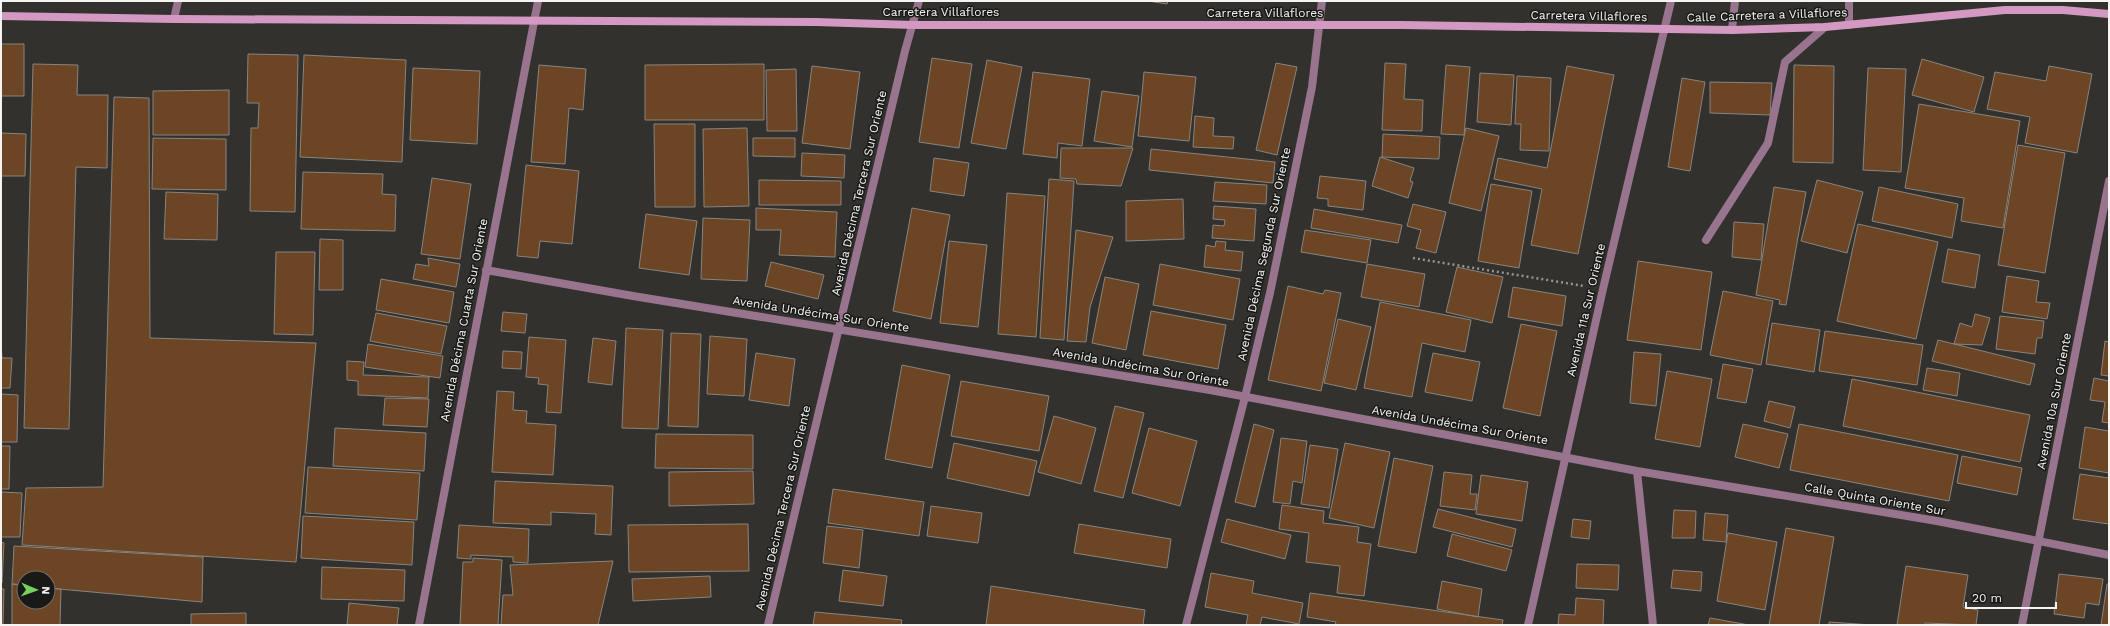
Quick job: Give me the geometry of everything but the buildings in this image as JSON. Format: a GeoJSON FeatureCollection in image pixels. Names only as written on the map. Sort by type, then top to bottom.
{"type":"FeatureCollection","features":[{"type":"Feature","properties":{"kind":"main road","name":"Calle Carretera a Villaflores"},"geometry":{"type":"LineString","coordinates":[[1664,30],[1732,30],[1825,27],[2005,10],[2063,10],[2109,14]]}},
{"type":"Feature","properties":{"kind":"main road","name":"Carretera Villaflores"},"geometry":{"type":"LineString","coordinates":[[1,16],[174,19],[816,22],[914,25],[1319,25],[1664,30]]}},
{"type":"Feature","properties":{"kind":"street"},"geometry":{"type":"LineString","coordinates":[[174,19],[178,1]]}},
{"type":"Feature","properties":{"kind":"street","name":"Avenida Décima Cuarta Sur Oriente"},"geometry":{"type":"LineString","coordinates":[[419,625],[533,20],[538,1]]}},
{"type":"Feature","properties":{"kind":"street","name":"Avenida Décima Tercera Sur Oriente"},"geometry":{"type":"LineString","coordinates":[[768,625],[905,51],[914,25],[919,1]]}},
{"type":"Feature","properties":{"kind":"street","name":"Avenida Décima Segunda Sur Oriente"},"geometry":{"type":"LineString","coordinates":[[1186,625],[1245,397],[1270,293],[1312,88],[1322,1]]}},
{"type":"Feature","properties":{"kind":"street","name":"Avenida 11a Sur Oriente"},"geometry":{"type":"LineString","coordinates":[[1528,625],[1603,289],[1671,1]]}},
{"type":"Feature","properties":{"kind":"street"},"geometry":{"type":"LineString","coordinates":[[1732,30],[1735,1]]}},
{"type":"Feature","properties":{"kind":"street"},"geometry":{"type":"LineString","coordinates":[[1849,1],[1849,25]]}},
{"type":"Feature","properties":{"kind":"street"},"geometry":{"type":"LineString","coordinates":[[1706,240],[1768,143],[1785,62],[1825,27]]}},
{"type":"Feature","properties":{"kind":"street","name":"Avenida 10a Sur Oriente"},"geometry":{"type":"LineString","coordinates":[[2022,625],[2109,181]]}},
{"type":"Feature","properties":{"kind":"street","name":"Avenida Undécima Sur Oriente"},"geometry":{"type":"LineString","coordinates":[[486,270],[1245,397],[1565,456],[1637,471]]}},
{"type":"Feature","properties":{"kind":"street"},"geometry":{"type":"LineString","coordinates":[[1637,471],[1653,625]]}},
{"type":"Feature","properties":{"kind":"street","name":"Calle Quinta Oriente Sur"},"geometry":{"type":"LineString","coordinates":[[1637,471],[1937,522],[2109,555]]}},
{"type":"Feature","properties":{"kind":"path"},"geometry":{"type":"LineString","coordinates":[[1413,258],[1603,289]]}}]}
